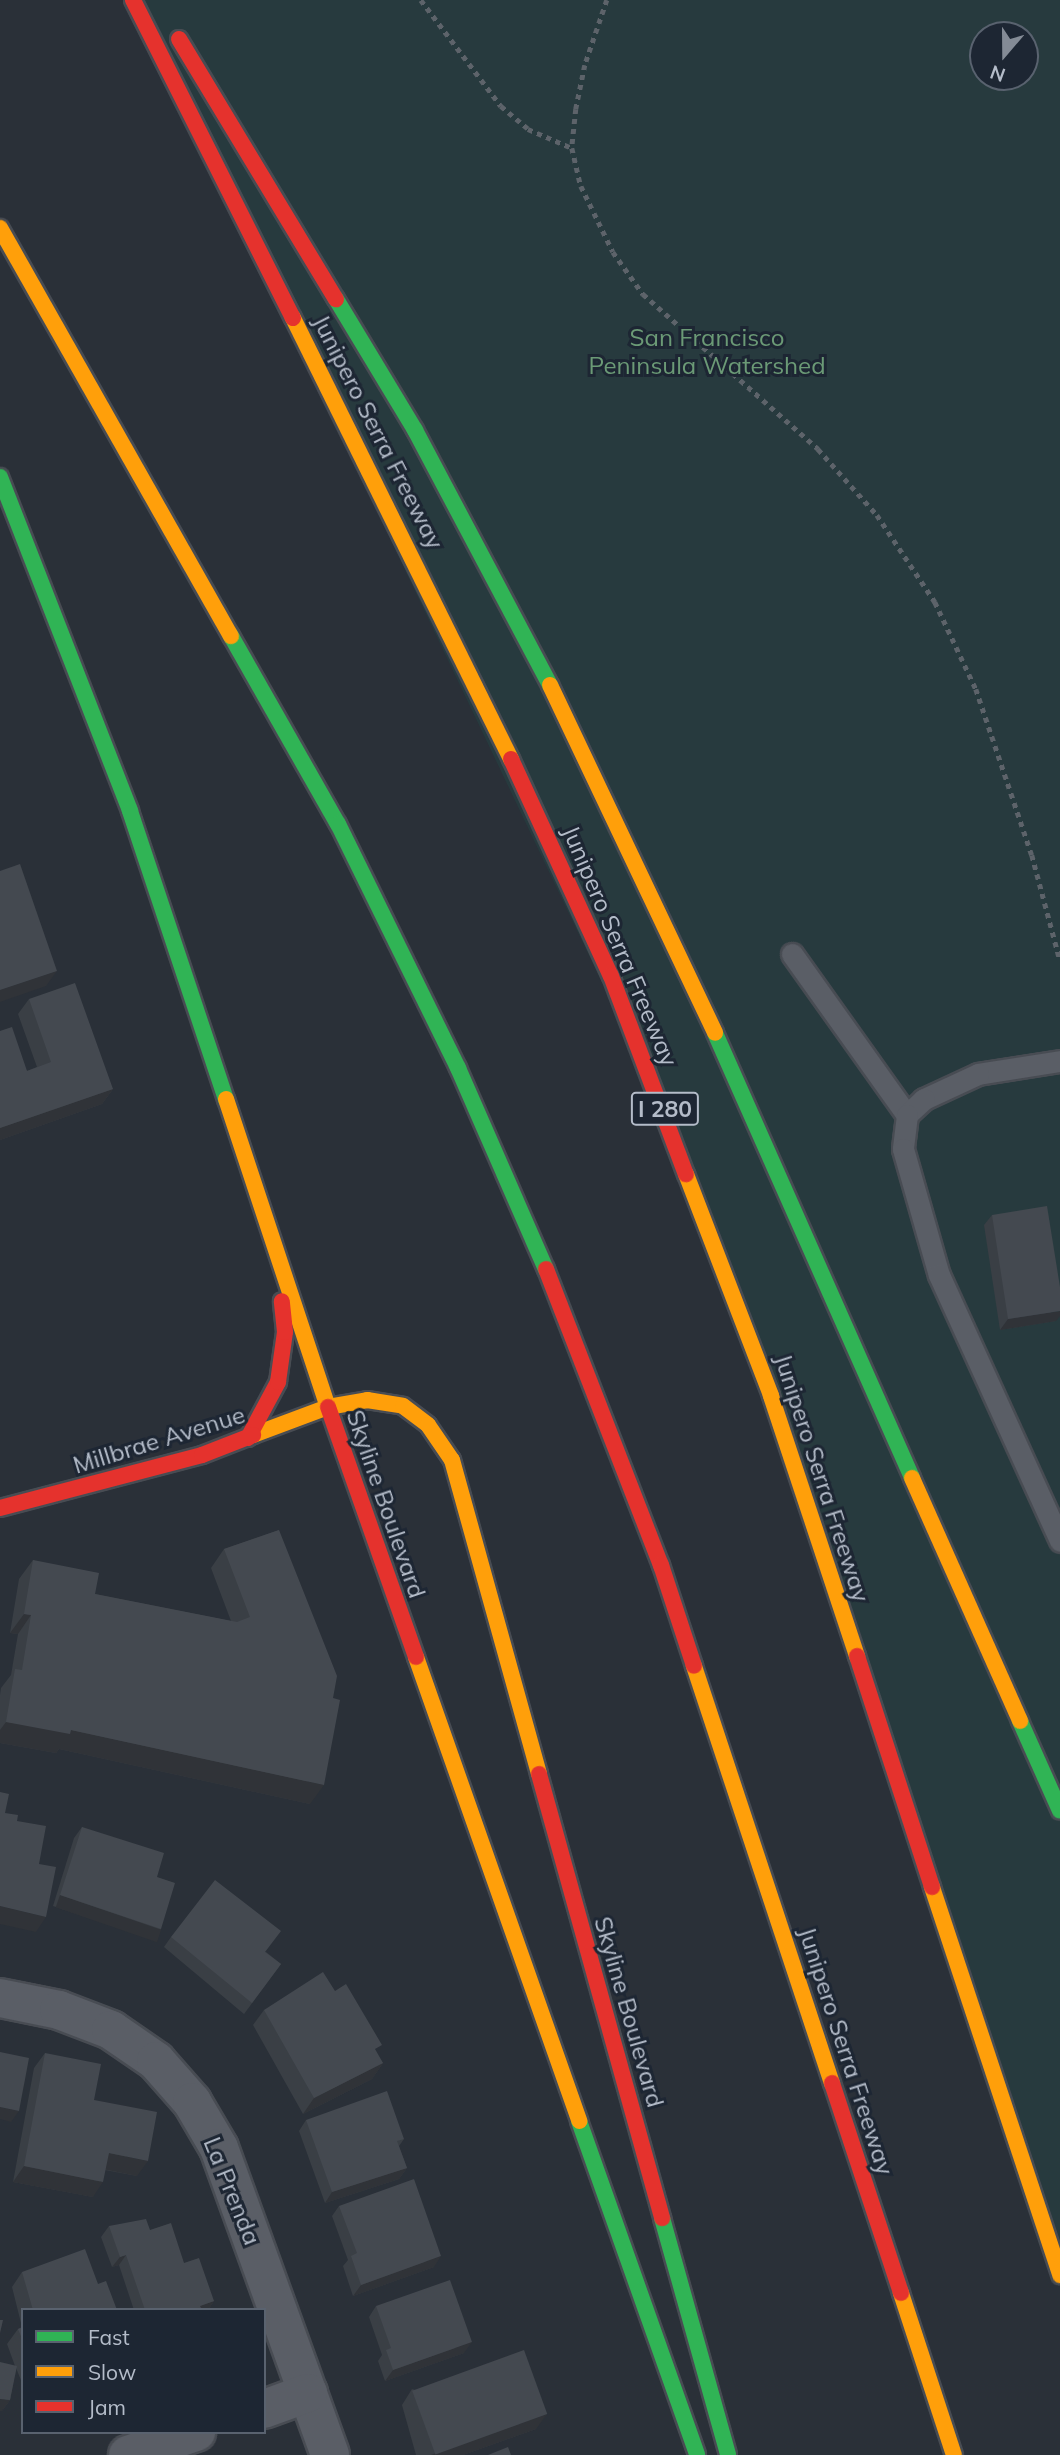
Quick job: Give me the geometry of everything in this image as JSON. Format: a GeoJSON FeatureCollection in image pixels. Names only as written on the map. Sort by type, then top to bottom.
{"type":"FeatureCollection","features":[{"type":"Feature","properties":{"kind":"main road","name":"Junipero Serra Freeway"},"geometry":{"type":"LineString","coordinates":[[133,0],[461,650],[611,976],[771,1396],[1060,2275]]}},
{"type":"Feature","properties":{"kind":"main road"},"geometry":{"type":"LineString","coordinates":[[170,24],[415,430],[586,754],[688,971],[1060,1811]]}},
{"type":"Feature","properties":{"kind":"main road","name":"Junipero Serra Freeway"},"geometry":{"type":"LineString","coordinates":[[0,228],[350,847],[453,1056],[532,1232],[662,1565],[954,2455]]}},
{"type":"Feature","properties":{"kind":"main road"},"geometry":{"type":"LineString","coordinates":[[0,477],[130,811],[328,1407]]}},
{"type":"Feature","properties":{"kind":"main road"},"geometry":{"type":"LineString","coordinates":[[248,1438],[278,1382],[285,1332],[276,1247]]}},
{"type":"Feature","properties":{"kind":"main road","name":"Skyline Boulevard"},"geometry":{"type":"LineString","coordinates":[[697,2455],[328,1407],[366,1400],[403,1406],[428,1425],[452,1460],[728,2455]]}},
{"type":"Feature","properties":{"kind":"main road","name":"Millbrae Avenue"},"geometry":{"type":"LineString","coordinates":[[0,1508],[202,1455],[328,1407]]}},
{"type":"Feature","properties":{"kind":"street","name":"La Prenda"},"geometry":{"type":"LineString","coordinates":[[0,1998],[59,2010],[111,2030],[156,2061],[192,2102],[219,2148],[330,2455]]}},
{"type":"Feature","properties":{"kind":"street"},"geometry":{"type":"LineString","coordinates":[[266,2408],[308,2393]]}},
{"type":"Feature","properties":{"kind":"street"},"geometry":{"type":"LineString","coordinates":[[128,2455],[191,2434]]}},
{"type":"Feature","properties":{"kind":"lane"},"geometry":{"type":"LineString","coordinates":[[792,954],[907,1115]]}},
{"type":"Feature","properties":{"kind":"lane"},"geometry":{"type":"LineString","coordinates":[[1060,1061],[978,1074],[924,1099],[907,1115],[903,1149],[939,1275],[1060,1541]]}},
{"type":"Feature","properties":{"kind":"path"},"geometry":{"type":"LineString","coordinates":[[421,0],[501,106],[528,129],[572,148]]}},
{"type":"Feature","properties":{"kind":"path"},"geometry":{"type":"LineString","coordinates":[[607,0],[585,65],[572,148],[586,197],[613,252],[643,294],[818,449],[877,515],[934,602],[976,689],[1032,855],[1060,960]]}},
{"type":"Feature","properties":{"kind":"green space","name":"San Francisco Peninsula Watershed"},"geometry":{"type":"Polygon","coordinates":[[[133,0],[1060,0],[1060,2275],[679,1144],[133,0]]]}},
{"type":"Feature","properties":{"kind":"building"},"geometry":{"type":"Polygon","coordinates":[[[20,864],[57,971],[0,990],[0,871],[20,864]]]}},
{"type":"Feature","properties":{"kind":"building"},"geometry":{"type":"Polygon","coordinates":[[[75,983],[113,1089],[0,1128],[0,1031],[12,1027],[27,1071],[51,1062],[29,999],[75,983]]]}},
{"type":"Feature","properties":{"kind":"building"},"geometry":{"type":"Polygon","coordinates":[[[1047,1206],[1060,1287],[1060,1311],[1008,1319],[992,1215],[1047,1206]]]}},
{"type":"Feature","properties":{"kind":"building"},"geometry":{"type":"Polygon","coordinates":[[[279,1530],[337,1676],[333,1698],[340,1700],[324,1785],[71,1730],[70,1734],[6,1722],[15,1669],[22,1670],[31,1615],[24,1614],[33,1560],[99,1573],[95,1594],[237,1622],[250,1617],[224,1549],[279,1530]]]}},
{"type":"Feature","properties":{"kind":"building"},"geometry":{"type":"Polygon","coordinates":[[[0,1792],[9,1794],[5,1813],[18,1815],[17,1821],[46,1826],[39,1864],[56,1867],[46,1917],[0,1906],[0,1792]]]}},
{"type":"Feature","properties":{"kind":"building"},"geometry":{"type":"Polygon","coordinates":[[[82,1827],[164,1853],[157,1877],[175,1883],[161,1929],[60,1895],[82,1827]]]}},
{"type":"Feature","properties":{"kind":"building"},"geometry":{"type":"Polygon","coordinates":[[[215,1880],[281,1931],[265,1952],[281,1964],[252,2003],[171,1937],[215,1880]]]}},
{"type":"Feature","properties":{"kind":"building"},"geometry":{"type":"Polygon","coordinates":[[[323,1972],[335,1991],[346,1984],[382,2045],[375,2049],[383,2063],[314,2098],[264,2010],[323,1972]]]}},
{"type":"Feature","properties":{"kind":"building"},"geometry":{"type":"Polygon","coordinates":[[[0,2052],[29,2058],[19,2111],[0,2107],[0,2052]]]}},
{"type":"Feature","properties":{"kind":"building"},"geometry":{"type":"Polygon","coordinates":[[[45,2053],[101,2064],[94,2100],[157,2112],[148,2161],[109,2153],[103,2182],[24,2166],[45,2053]]]}},
{"type":"Feature","properties":{"kind":"building"},"geometry":{"type":"Polygon","coordinates":[[[387,2091],[404,2139],[397,2141],[407,2168],[332,2192],[306,2120],[387,2091]]]}},
{"type":"Feature","properties":{"kind":"building"},"geometry":{"type":"Polygon","coordinates":[[[414,2179],[441,2256],[361,2285],[351,2256],[357,2253],[339,2206],[414,2179]]]}},
{"type":"Feature","properties":{"kind":"building"},"geometry":{"type":"Polygon","coordinates":[[[146,2219],[150,2230],[171,2223],[184,2263],[199,2258],[214,2301],[200,2306],[201,2308],[144,2308],[126,2255],[120,2257],[109,2226],[146,2219]]]}},
{"type":"Feature","properties":{"kind":"building"},"geometry":{"type":"Polygon","coordinates":[[[85,2249],[98,2284],[106,2281],[116,2308],[32,2308],[22,2272],[85,2249]]]}},
{"type":"Feature","properties":{"kind":"building"},"geometry":{"type":"Polygon","coordinates":[[[450,2280],[472,2342],[393,2370],[386,2350],[391,2348],[376,2306],[450,2280]]]}},
{"type":"Feature","properties":{"kind":"building"},"geometry":{"type":"Polygon","coordinates":[[[524,2350],[547,2414],[435,2455],[412,2391],[524,2350]]]}},
{"type":"Feature","properties":{"kind":"building"},"geometry":{"type":"Polygon","coordinates":[[[0,2362],[17,2366],[10,2400],[0,2399],[0,2362]]]}},
{"type":"Feature","properties":{"kind":"building"},"geometry":{"type":"Polygon","coordinates":[[[508,2447],[511,2455],[488,2455],[508,2447]]]}},
{"type":"Feature","properties":{"kind":"traffic: fast"},"geometry":{"type":"LineString","coordinates":[[336,299],[415,430],[550,685]]}},
{"type":"Feature","properties":{"kind":"traffic: fast"},"geometry":{"type":"LineString","coordinates":[[0,477],[130,811],[226,1099]]}},
{"type":"Feature","properties":{"kind":"traffic: fast"},"geometry":{"type":"LineString","coordinates":[[231,636],[338,824],[458,1068],[546,1269]]}},
{"type":"Feature","properties":{"kind":"traffic: fast"},"geometry":{"type":"LineString","coordinates":[[715,1033],[912,1478]]}},
{"type":"Feature","properties":{"kind":"traffic: fast"},"geometry":{"type":"LineString","coordinates":[[1020,1721],[1060,1811]]}},
{"type":"Feature","properties":{"kind":"traffic: fast"},"geometry":{"type":"LineString","coordinates":[[579,2121],[697,2455]]}},
{"type":"Feature","properties":{"kind":"traffic: fast"},"geometry":{"type":"LineString","coordinates":[[662,2218],[728,2455]]}},
{"type":"Feature","properties":{"kind":"traffic: slow"},"geometry":{"type":"LineString","coordinates":[[0,228],[231,636]]}},
{"type":"Feature","properties":{"kind":"traffic: slow"},"geometry":{"type":"LineString","coordinates":[[293,318],[511,759]]}},
{"type":"Feature","properties":{"kind":"traffic: slow"},"geometry":{"type":"LineString","coordinates":[[550,685],[715,1033]]}},
{"type":"Feature","properties":{"kind":"traffic: slow"},"geometry":{"type":"LineString","coordinates":[[226,1099],[328,1407]]}},
{"type":"Feature","properties":{"kind":"traffic: slow"},"geometry":{"type":"LineString","coordinates":[[686,1174],[771,1396],[857,1656]]}},
{"type":"Feature","properties":{"kind":"traffic: slow"},"geometry":{"type":"LineString","coordinates":[[253,1435],[328,1407],[367,1400],[403,1406],[428,1425],[452,1460],[539,1774]]}},
{"type":"Feature","properties":{"kind":"traffic: slow"},"geometry":{"type":"LineString","coordinates":[[912,1478],[1020,1721]]}},
{"type":"Feature","properties":{"kind":"traffic: slow"},"geometry":{"type":"LineString","coordinates":[[416,1657],[579,2121]]}},
{"type":"Feature","properties":{"kind":"traffic: slow"},"geometry":{"type":"LineString","coordinates":[[694,1666],[832,2083]]}},
{"type":"Feature","properties":{"kind":"traffic: slow"},"geometry":{"type":"LineString","coordinates":[[932,1887],[1060,2275]]}},
{"type":"Feature","properties":{"kind":"traffic: slow"},"geometry":{"type":"LineString","coordinates":[[901,2293],[954,2455]]}},
{"type":"Feature","properties":{"kind":"traffic: jam"},"geometry":{"type":"LineString","coordinates":[[133,0],[293,318]]}},
{"type":"Feature","properties":{"kind":"traffic: jam"},"geometry":{"type":"LineString","coordinates":[[179,39],[336,299]]}},
{"type":"Feature","properties":{"kind":"traffic: jam"},"geometry":{"type":"LineString","coordinates":[[511,759],[611,976],[686,1174]]}},
{"type":"Feature","properties":{"kind":"traffic: jam"},"geometry":{"type":"LineString","coordinates":[[546,1269],[661,1565],[694,1666]]}},
{"type":"Feature","properties":{"kind":"traffic: jam"},"geometry":{"type":"LineString","coordinates":[[248,1438],[278,1382],[285,1332],[282,1301]]}},
{"type":"Feature","properties":{"kind":"traffic: jam"},"geometry":{"type":"LineString","coordinates":[[328,1407],[416,1657]]}},
{"type":"Feature","properties":{"kind":"traffic: jam"},"geometry":{"type":"LineString","coordinates":[[0,1508],[202,1455],[253,1435]]}},
{"type":"Feature","properties":{"kind":"traffic: jam"},"geometry":{"type":"LineString","coordinates":[[857,1656],[932,1887]]}},
{"type":"Feature","properties":{"kind":"traffic: jam"},"geometry":{"type":"LineString","coordinates":[[539,1774],[662,2218]]}},
{"type":"Feature","properties":{"kind":"traffic: jam"},"geometry":{"type":"LineString","coordinates":[[832,2083],[901,2293]]}}]}
